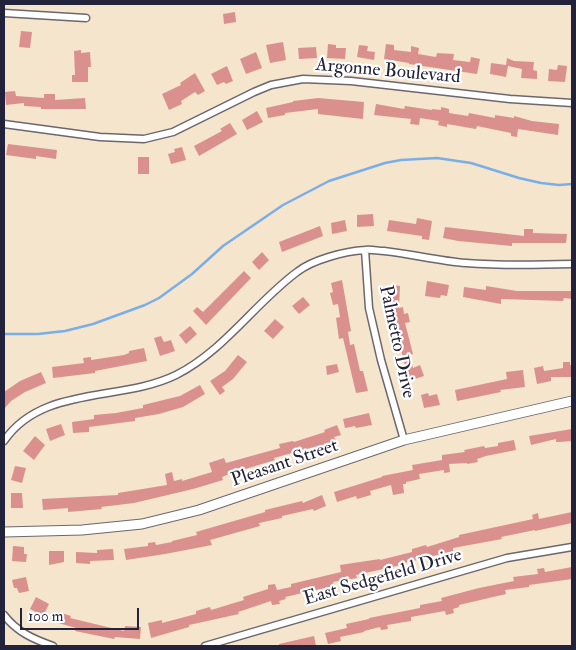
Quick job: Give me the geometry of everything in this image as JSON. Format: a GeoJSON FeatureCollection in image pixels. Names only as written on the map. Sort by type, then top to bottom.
{"type":"FeatureCollection","features":[{"type":"Feature","properties":{"kind":"street"},"geometry":{"type":"LineString","coordinates":[[4,13],[86,18]]}},
{"type":"Feature","properties":{"kind":"street","name":"Argonne Boulevard"},"geometry":{"type":"LineString","coordinates":[[4,124],[100,137],[144,139],[173,132],[271,85],[304,79],[351,81],[572,104]]}},
{"type":"Feature","properties":{"kind":"street"},"geometry":{"type":"LineString","coordinates":[[4,440],[26,417],[49,406],[146,386],[176,375],[192,366],[221,344],[262,303],[298,271],[332,256],[365,250],[408,253],[465,263],[505,265],[572,264]]}},
{"type":"Feature","properties":{"kind":"street","name":"Palmetto Drive"},"geometry":{"type":"LineString","coordinates":[[365,250],[370,308],[381,360],[404,440]]}},
{"type":"Feature","properties":{"kind":"street","name":"Pleasant Street"},"geometry":{"type":"LineString","coordinates":[[4,532],[82,530],[142,524],[199,510],[404,440],[572,400]]}},
{"type":"Feature","properties":{"kind":"street","name":"East Sedgefield Drive"},"geometry":{"type":"LineString","coordinates":[[205,646],[476,567],[515,557],[572,547]]}},
{"type":"Feature","properties":{"kind":"street"},"geometry":{"type":"LineString","coordinates":[[4,615],[24,634],[53,646]]}},
{"type":"Feature","properties":{"kind":"building"},"geometry":{"type":"Polygon","coordinates":[[[235,12],[236,22],[224,24],[223,14],[235,12]]]}},
{"type":"Feature","properties":{"kind":"building"},"geometry":{"type":"Polygon","coordinates":[[[21,31],[32,32],[30,48],[19,47],[21,31]]]}},
{"type":"Feature","properties":{"kind":"building"},"geometry":{"type":"Polygon","coordinates":[[[283,42],[286,60],[270,63],[266,45],[283,42]]]}},
{"type":"Feature","properties":{"kind":"building"},"geometry":{"type":"Polygon","coordinates":[[[328,44],[336,45],[336,48],[346,48],[345,59],[327,58],[328,44]]]}},
{"type":"Feature","properties":{"kind":"building"},"geometry":{"type":"Polygon","coordinates":[[[386,44],[394,45],[394,50],[411,52],[411,46],[419,48],[418,54],[436,57],[437,53],[454,54],[453,60],[470,62],[471,57],[480,59],[477,74],[384,59],[386,44]]]}},
{"type":"Feature","properties":{"kind":"building"},"geometry":{"type":"Polygon","coordinates":[[[359,45],[368,46],[367,51],[375,52],[374,60],[357,57],[359,45]]]}},
{"type":"Feature","properties":{"kind":"building"},"geometry":{"type":"Polygon","coordinates":[[[316,47],[317,58],[299,59],[298,48],[316,47]]]}},
{"type":"Feature","properties":{"kind":"building"},"geometry":{"type":"Polygon","coordinates":[[[81,50],[81,53],[90,52],[91,67],[88,67],[88,82],[72,82],[72,75],[75,75],[74,51],[81,50]]]}},
{"type":"Feature","properties":{"kind":"building"},"geometry":{"type":"Polygon","coordinates":[[[256,52],[262,68],[246,74],[240,59],[256,52]]]}},
{"type":"Feature","properties":{"kind":"building"},"geometry":{"type":"Polygon","coordinates":[[[507,58],[514,61],[534,62],[533,70],[537,71],[537,79],[521,78],[522,69],[508,66],[506,77],[490,74],[491,63],[506,65],[507,58]]]}},
{"type":"Feature","properties":{"kind":"building"},"geometry":{"type":"Polygon","coordinates":[[[558,65],[567,66],[565,82],[548,81],[549,69],[557,70],[558,65]]]}},
{"type":"Feature","properties":{"kind":"building"},"geometry":{"type":"Polygon","coordinates":[[[227,66],[233,81],[217,85],[211,74],[227,66]]]}},
{"type":"Feature","properties":{"kind":"building"},"geometry":{"type":"Polygon","coordinates":[[[195,73],[205,91],[198,95],[195,92],[181,101],[182,104],[169,110],[162,94],[181,85],[180,83],[195,73]]]}},
{"type":"Feature","properties":{"kind":"building"},"geometry":{"type":"Polygon","coordinates":[[[15,91],[16,96],[44,98],[44,94],[55,94],[55,100],[85,98],[86,109],[41,109],[41,107],[24,106],[24,103],[6,105],[5,92],[15,91]]]}},
{"type":"Feature","properties":{"kind":"building"},"geometry":{"type":"Polygon","coordinates":[[[318,98],[364,102],[363,119],[318,114],[318,109],[285,113],[285,115],[268,118],[266,108],[293,101],[318,98]]]}},
{"type":"Feature","properties":{"kind":"building"},"geometry":{"type":"Polygon","coordinates":[[[376,104],[404,109],[405,106],[441,110],[441,107],[449,109],[449,113],[468,116],[469,113],[495,118],[495,115],[514,118],[514,116],[532,121],[559,124],[558,135],[518,129],[517,137],[511,136],[511,133],[477,126],[476,129],[447,124],[447,127],[438,125],[439,121],[420,118],[419,125],[410,124],[411,119],[374,115],[376,104]]]}},
{"type":"Feature","properties":{"kind":"building"},"geometry":{"type":"Polygon","coordinates":[[[257,111],[263,122],[247,130],[242,120],[257,111]]]}},
{"type":"Feature","properties":{"kind":"building"},"geometry":{"type":"Polygon","coordinates":[[[230,123],[237,134],[199,156],[194,146],[222,131],[220,129],[230,123]]]}},
{"type":"Feature","properties":{"kind":"building"},"geometry":{"type":"Polygon","coordinates":[[[8,144],[57,150],[56,159],[36,156],[36,159],[6,155],[8,144]]]}},
{"type":"Feature","properties":{"kind":"building"},"geometry":{"type":"Polygon","coordinates":[[[182,147],[186,160],[171,164],[168,154],[175,152],[174,149],[182,147]]]}},
{"type":"Feature","properties":{"kind":"building"},"geometry":{"type":"Polygon","coordinates":[[[138,157],[149,157],[149,174],[138,174],[138,157]]]}},
{"type":"Feature","properties":{"kind":"building"},"geometry":{"type":"Polygon","coordinates":[[[373,214],[374,226],[357,227],[357,215],[373,214]]]}},
{"type":"Feature","properties":{"kind":"building"},"geometry":{"type":"Polygon","coordinates":[[[417,218],[432,221],[429,240],[422,239],[422,236],[387,231],[389,220],[416,224],[417,218]]]}},
{"type":"Feature","properties":{"kind":"building"},"geometry":{"type":"Polygon","coordinates":[[[345,220],[347,231],[332,234],[331,223],[345,220]]]}},
{"type":"Feature","properties":{"kind":"building"},"geometry":{"type":"Polygon","coordinates":[[[320,226],[323,236],[282,252],[279,242],[320,226]]]}},
{"type":"Feature","properties":{"kind":"building"},"geometry":{"type":"Polygon","coordinates":[[[445,227],[524,236],[524,229],[533,229],[533,233],[567,234],[566,243],[512,243],[512,246],[443,238],[445,227]]]}},
{"type":"Feature","properties":{"kind":"building"},"geometry":{"type":"Polygon","coordinates":[[[262,252],[269,260],[259,270],[252,262],[262,252]]]}},
{"type":"Feature","properties":{"kind":"building"},"geometry":{"type":"Polygon","coordinates":[[[244,271],[251,278],[206,325],[193,311],[197,307],[203,312],[244,271]]]}},
{"type":"Feature","properties":{"kind":"building"},"geometry":{"type":"Polygon","coordinates":[[[342,280],[351,331],[348,332],[350,345],[354,344],[360,371],[363,371],[368,391],[356,393],[343,338],[339,339],[336,318],[340,317],[338,304],[333,305],[330,293],[333,292],[331,283],[342,280]]]}},
{"type":"Feature","properties":{"kind":"building"},"geometry":{"type":"Polygon","coordinates":[[[427,281],[449,285],[447,296],[441,295],[440,298],[425,296],[427,281]]]}},
{"type":"Feature","properties":{"kind":"building"},"geometry":{"type":"Polygon","coordinates":[[[391,285],[400,286],[399,308],[403,307],[404,314],[408,313],[410,322],[405,323],[413,354],[410,355],[413,368],[420,365],[424,376],[409,381],[396,331],[391,285]]]}},
{"type":"Feature","properties":{"kind":"building"},"geometry":{"type":"Polygon","coordinates":[[[486,286],[517,291],[572,291],[572,299],[564,298],[563,301],[501,299],[501,304],[463,297],[464,287],[486,290],[486,286]]]}},
{"type":"Feature","properties":{"kind":"building"},"geometry":{"type":"Polygon","coordinates":[[[303,297],[310,305],[299,314],[292,306],[303,297]]]}},
{"type":"Feature","properties":{"kind":"building"},"geometry":{"type":"Polygon","coordinates":[[[275,319],[284,327],[273,339],[264,331],[275,319]]]}},
{"type":"Feature","properties":{"kind":"building"},"geometry":{"type":"Polygon","coordinates":[[[190,326],[197,334],[186,344],[179,335],[190,326]]]}},
{"type":"Feature","properties":{"kind":"building"},"geometry":{"type":"Polygon","coordinates":[[[161,336],[164,342],[171,340],[175,351],[160,356],[154,338],[161,336]]]}},
{"type":"Feature","properties":{"kind":"building"},"geometry":{"type":"Polygon","coordinates":[[[144,348],[147,361],[95,371],[95,373],[53,378],[52,367],[84,363],[83,358],[91,357],[91,360],[124,355],[129,353],[129,351],[144,348]]]}},
{"type":"Feature","properties":{"kind":"building"},"geometry":{"type":"Polygon","coordinates":[[[238,355],[247,362],[233,379],[222,387],[225,391],[220,395],[210,381],[225,371],[238,355]]]}},
{"type":"Feature","properties":{"kind":"building"},"geometry":{"type":"Polygon","coordinates":[[[563,362],[570,362],[570,365],[572,365],[572,377],[551,377],[551,381],[537,384],[534,368],[543,366],[544,371],[563,368],[563,362]]]}},
{"type":"Feature","properties":{"kind":"building"},"geometry":{"type":"Polygon","coordinates":[[[337,364],[339,372],[327,375],[326,366],[337,364]]]}},
{"type":"Feature","properties":{"kind":"building"},"geometry":{"type":"Polygon","coordinates":[[[523,370],[525,387],[500,390],[501,392],[457,401],[455,390],[507,379],[506,372],[523,370]]]}},
{"type":"Feature","properties":{"kind":"building"},"geometry":{"type":"Polygon","coordinates":[[[41,372],[46,383],[25,392],[11,401],[4,409],[4,392],[20,381],[41,372]]]}},
{"type":"Feature","properties":{"kind":"building"},"geometry":{"type":"Polygon","coordinates":[[[200,385],[205,394],[183,407],[135,418],[135,421],[89,427],[89,432],[73,433],[72,422],[94,419],[94,415],[143,408],[143,405],[180,396],[200,385]]]}},
{"type":"Feature","properties":{"kind":"building"},"geometry":{"type":"Polygon","coordinates":[[[428,393],[429,396],[437,394],[440,405],[424,408],[421,395],[428,393]]]}},
{"type":"Feature","properties":{"kind":"building"},"geometry":{"type":"Polygon","coordinates":[[[369,413],[372,425],[345,428],[343,419],[369,413]]]}},
{"type":"Feature","properties":{"kind":"building"},"geometry":{"type":"Polygon","coordinates":[[[61,424],[65,435],[50,441],[46,429],[61,424]]]}},
{"type":"Feature","properties":{"kind":"building"},"geometry":{"type":"Polygon","coordinates":[[[337,425],[341,435],[334,437],[336,441],[274,458],[275,460],[222,477],[223,480],[193,489],[134,503],[101,507],[102,509],[68,512],[68,508],[43,510],[42,499],[118,495],[118,493],[167,485],[165,474],[172,472],[174,481],[182,479],[182,481],[212,472],[209,463],[224,458],[226,463],[280,448],[279,444],[294,442],[325,432],[324,430],[337,425]]]}},
{"type":"Feature","properties":{"kind":"building"},"geometry":{"type":"Polygon","coordinates":[[[572,429],[572,441],[556,442],[556,439],[531,445],[529,436],[572,429]]]}},
{"type":"Feature","properties":{"kind":"building"},"geometry":{"type":"Polygon","coordinates":[[[35,436],[45,445],[34,460],[23,451],[35,436]]]}},
{"type":"Feature","properties":{"kind":"building"},"geometry":{"type":"Polygon","coordinates":[[[514,440],[516,450],[486,456],[477,459],[478,462],[449,464],[450,472],[444,473],[444,470],[419,474],[420,479],[403,484],[404,493],[393,495],[391,485],[370,491],[371,495],[357,499],[356,496],[337,502],[334,492],[382,476],[413,470],[412,465],[442,460],[442,455],[465,452],[464,450],[484,446],[485,448],[498,446],[498,443],[514,440]]]}},
{"type":"Feature","properties":{"kind":"building"},"geometry":{"type":"Polygon","coordinates":[[[15,466],[26,468],[22,483],[11,480],[15,466]]]}},
{"type":"Feature","properties":{"kind":"building"},"geometry":{"type":"Polygon","coordinates":[[[11,493],[22,493],[23,508],[11,508],[11,493]]]}},
{"type":"Feature","properties":{"kind":"building"},"geometry":{"type":"Polygon","coordinates":[[[322,495],[326,506],[314,511],[313,509],[259,523],[260,526],[210,540],[212,545],[126,560],[124,549],[148,546],[148,543],[155,542],[156,545],[172,542],[197,535],[196,532],[265,512],[265,510],[302,501],[303,503],[322,495]]]}},
{"type":"Feature","properties":{"kind":"building"},"geometry":{"type":"Polygon","coordinates":[[[572,512],[572,523],[453,548],[453,551],[356,575],[357,578],[333,582],[334,586],[285,597],[286,599],[279,601],[280,604],[272,605],[271,601],[238,612],[239,614],[189,625],[189,627],[151,638],[148,623],[162,620],[162,623],[196,614],[196,611],[210,607],[211,610],[244,600],[243,597],[268,589],[268,585],[275,584],[277,590],[291,587],[291,584],[341,572],[340,565],[380,560],[412,552],[412,549],[426,545],[427,547],[459,537],[459,535],[533,519],[532,515],[538,513],[539,519],[572,512]]]}},
{"type":"Feature","properties":{"kind":"building"},"geometry":{"type":"Polygon","coordinates":[[[13,546],[24,547],[24,554],[27,554],[26,562],[12,561],[13,546]]]}},
{"type":"Feature","properties":{"kind":"building"},"geometry":{"type":"Polygon","coordinates":[[[113,549],[114,560],[90,561],[90,564],[76,563],[76,552],[97,553],[97,550],[113,549]]]}},
{"type":"Feature","properties":{"kind":"building"},"geometry":{"type":"Polygon","coordinates":[[[49,551],[64,551],[64,562],[49,565],[49,551]]]}},
{"type":"Feature","properties":{"kind":"building"},"geometry":{"type":"Polygon","coordinates":[[[572,567],[572,579],[505,590],[506,594],[459,605],[459,607],[453,609],[454,613],[446,615],[445,611],[411,617],[411,621],[387,625],[388,629],[381,630],[380,627],[340,637],[341,641],[328,644],[325,633],[347,628],[346,624],[420,608],[420,605],[442,601],[441,598],[514,581],[513,577],[538,574],[537,569],[544,568],[545,572],[572,567]]]}},
{"type":"Feature","properties":{"kind":"building"},"geometry":{"type":"Polygon","coordinates":[[[26,577],[29,591],[19,593],[17,588],[14,588],[12,580],[26,577]]]}},
{"type":"Feature","properties":{"kind":"building"},"geometry":{"type":"Polygon","coordinates":[[[36,597],[49,604],[43,616],[30,609],[36,597]]]}},
{"type":"Feature","properties":{"kind":"building"},"geometry":{"type":"Polygon","coordinates":[[[58,612],[71,616],[70,618],[124,631],[125,626],[141,627],[140,639],[115,637],[114,639],[75,631],[76,628],[55,622],[58,612]]]}},
{"type":"Feature","properties":{"kind":"building"},"geometry":{"type":"Polygon","coordinates":[[[314,636],[316,646],[279,646],[279,644],[314,636]]]}},
{"type":"Feature","properties":{"kind":"waterway"},"geometry":{"type":"LineString","coordinates":[[4,334],[38,334],[65,331],[93,324],[145,305],[159,298],[192,274],[223,246],[283,205],[329,181],[385,163],[437,158],[471,163],[541,183],[572,184]]}}]}
